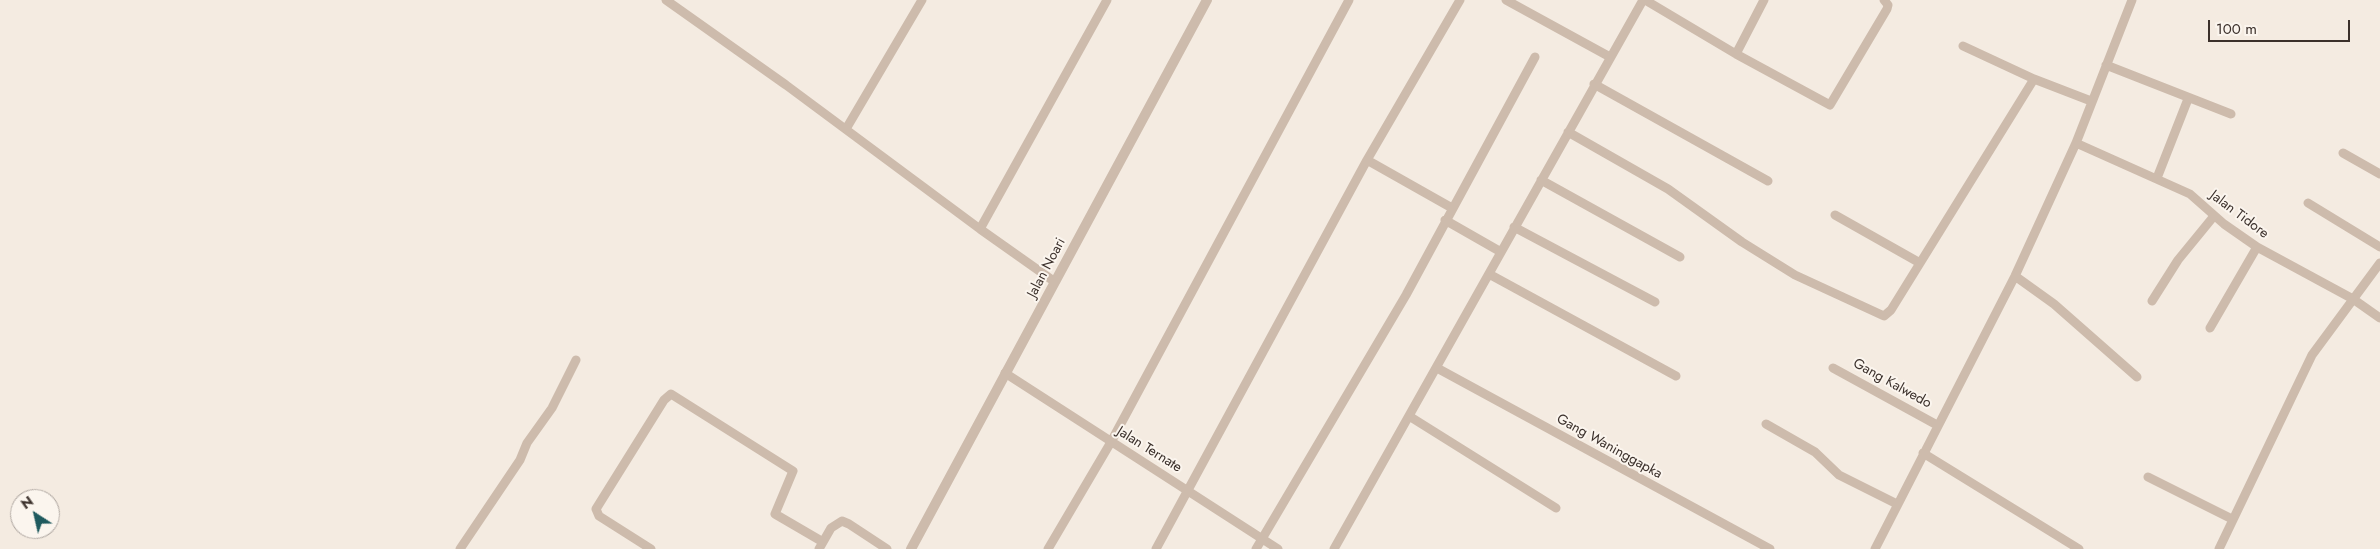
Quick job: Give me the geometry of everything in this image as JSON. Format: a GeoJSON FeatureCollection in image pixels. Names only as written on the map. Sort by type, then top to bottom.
{"type":"FeatureCollection","features":[{"type":"Feature","properties":{"kind":"street"},"geometry":{"type":"LineString","coordinates":[[666,0],[1055,282]]}},
{"type":"Feature","properties":{"kind":"street"},"geometry":{"type":"LineString","coordinates":[[846,129],[922,0]]}},
{"type":"Feature","properties":{"kind":"street"},"geometry":{"type":"LineString","coordinates":[[980,229],[1107,0]]}},
{"type":"Feature","properties":{"kind":"street","name":"Jalan Noari"},"geometry":{"type":"LineString","coordinates":[[910,549],[1207,0]]}},
{"type":"Feature","properties":{"kind":"street"},"geometry":{"type":"LineString","coordinates":[[1048,549],[1111,442],[1204,266],[1349,0]]}},
{"type":"Feature","properties":{"kind":"street"},"geometry":{"type":"LineString","coordinates":[[1156,549],[1367,160],[1460,0]]}},
{"type":"Feature","properties":{"kind":"street"},"geometry":{"type":"LineString","coordinates":[[1506,0],[1610,57]]}},
{"type":"Feature","properties":{"kind":"street"},"geometry":{"type":"LineString","coordinates":[[1334,549],[1437,368],[1594,84],[1644,0],[1736,54],[1825,103],[1832,104],[1887,9],[1888,5],[1884,0]]}},
{"type":"Feature","properties":{"kind":"street"},"geometry":{"type":"LineString","coordinates":[[1736,54],[1764,0]]}},
{"type":"Feature","properties":{"kind":"street"},"geometry":{"type":"LineString","coordinates":[[1875,549],[2015,276],[2076,143],[2132,0]]}},
{"type":"Feature","properties":{"kind":"street"},"geometry":{"type":"LineString","coordinates":[[1963,46],[2034,79],[2092,101]]}},
{"type":"Feature","properties":{"kind":"street"},"geometry":{"type":"LineString","coordinates":[[1256,549],[1362,372],[1535,58]]}},
{"type":"Feature","properties":{"kind":"street"},"geometry":{"type":"LineString","coordinates":[[2106,65],[2188,99],[2231,114]]}},
{"type":"Feature","properties":{"kind":"street"},"geometry":{"type":"LineString","coordinates":[[1568,132],[1668,189],[1742,242],[1795,274],[1884,316],[1892,310],[2034,79]]}},
{"type":"Feature","properties":{"kind":"street"},"geometry":{"type":"LineString","coordinates":[[1594,84],[1768,181]]}},
{"type":"Feature","properties":{"kind":"street"},"geometry":{"type":"LineString","coordinates":[[2157,178],[2188,99]]}},
{"type":"Feature","properties":{"kind":"street","name":"Jalan Tidore"},"geometry":{"type":"LineString","coordinates":[[2076,143],[2190,194],[2214,216],[2257,247],[2354,299],[2380,318]]}},
{"type":"Feature","properties":{"kind":"street"},"geometry":{"type":"LineString","coordinates":[[2343,153],[2380,174]]}},
{"type":"Feature","properties":{"kind":"street"},"geometry":{"type":"LineString","coordinates":[[1367,160],[1452,208]]}},
{"type":"Feature","properties":{"kind":"street"},"geometry":{"type":"LineString","coordinates":[[1541,180],[1680,257]]}},
{"type":"Feature","properties":{"kind":"street"},"geometry":{"type":"LineString","coordinates":[[2308,203],[2380,247]]}},
{"type":"Feature","properties":{"kind":"street"},"geometry":{"type":"LineString","coordinates":[[1835,215],[1920,263]]}},
{"type":"Feature","properties":{"kind":"street"},"geometry":{"type":"LineString","coordinates":[[2152,301],[2178,260],[2214,216]]}},
{"type":"Feature","properties":{"kind":"street"},"geometry":{"type":"LineString","coordinates":[[1445,220],[1500,252]]}},
{"type":"Feature","properties":{"kind":"street"},"geometry":{"type":"LineString","coordinates":[[1514,227],[1654,302]]}},
{"type":"Feature","properties":{"kind":"street"},"geometry":{"type":"LineString","coordinates":[[2210,328],[2257,247]]}},
{"type":"Feature","properties":{"kind":"street"},"geometry":{"type":"LineString","coordinates":[[2219,549],[2312,355],[2380,262]]}},
{"type":"Feature","properties":{"kind":"street"},"geometry":{"type":"LineString","coordinates":[[1489,274],[1676,376]]}},
{"type":"Feature","properties":{"kind":"street"},"geometry":{"type":"LineString","coordinates":[[2015,276],[2054,304],[2137,377]]}},
{"type":"Feature","properties":{"kind":"street"},"geometry":{"type":"LineString","coordinates":[[460,549],[520,460],[527,443],[552,408],[576,360]]}},
{"type":"Feature","properties":{"kind":"street","name":"Gang Waninggapka"},"geometry":{"type":"LineString","coordinates":[[1437,368],[1770,549]]}},
{"type":"Feature","properties":{"kind":"street","name":"Gang Kalwedo"},"geometry":{"type":"LineString","coordinates":[[1834,368],[1937,425]]}},
{"type":"Feature","properties":{"kind":"street","name":"Jalan Ternate"},"geometry":{"type":"LineString","coordinates":[[1005,374],[1278,549]]}},
{"type":"Feature","properties":{"kind":"street"},"geometry":{"type":"LineString","coordinates":[[651,549],[599,516],[596,509],[664,400],[671,394],[675,394],[793,471],[775,514],[821,546],[836,523],[842,521],[887,549]]}},
{"type":"Feature","properties":{"kind":"street"},"geometry":{"type":"LineString","coordinates":[[1410,416],[1556,508]]}},
{"type":"Feature","properties":{"kind":"street"},"geometry":{"type":"LineString","coordinates":[[1766,424],[1815,452],[1839,475],[1897,504]]}},
{"type":"Feature","properties":{"kind":"street"},"geometry":{"type":"LineString","coordinates":[[1923,453],[2079,549]]}},
{"type":"Feature","properties":{"kind":"street"},"geometry":{"type":"LineString","coordinates":[[2148,477],[2232,519]]}}]}
